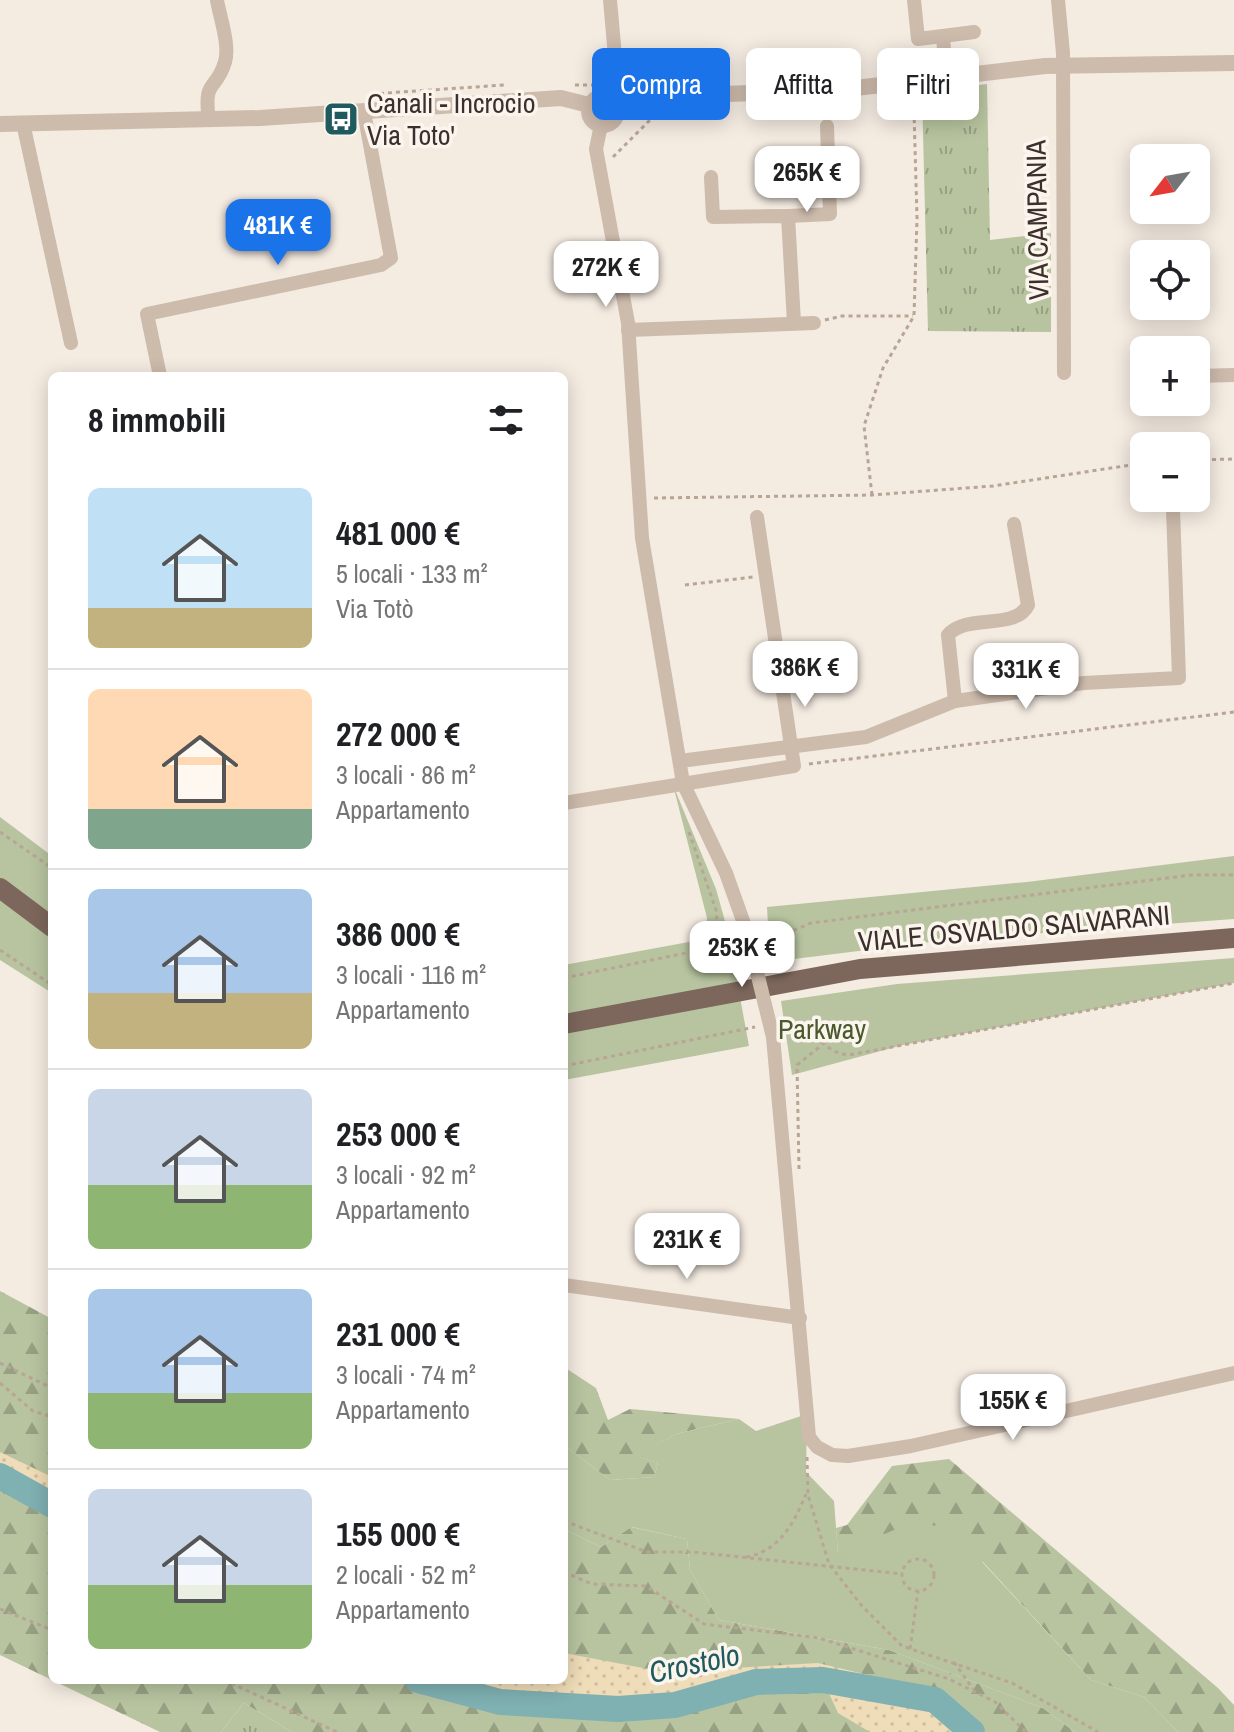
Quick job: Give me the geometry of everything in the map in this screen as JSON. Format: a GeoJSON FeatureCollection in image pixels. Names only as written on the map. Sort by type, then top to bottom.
{"type":"FeatureCollection","features":[{"type":"Feature","properties":{"kind":"main road"},"geometry":{"type":"LineString","coordinates":[[0,888],[48,924]]}},
{"type":"Feature","properties":{"kind":"main road","name":"VIALE OSVALDO SALVARANI"},"geometry":{"type":"LineString","coordinates":[[568,1023],[860,969],[1234,938]]}},
{"type":"Feature","properties":{"kind":"street"},"geometry":{"type":"LineString","coordinates":[[209,120],[206,92],[226,57],[217,0]]}},
{"type":"Feature","properties":{"kind":"street"},"geometry":{"type":"LineString","coordinates":[[610,0],[614,48]]}},
{"type":"Feature","properties":{"kind":"street"},"geometry":{"type":"LineString","coordinates":[[914,0],[918,39],[974,32]]}},
{"type":"Feature","properties":{"kind":"street","name":"VIA CAMPANIA"},"geometry":{"type":"LineString","coordinates":[[1058,0],[1064,373]]}},
{"type":"Feature","properties":{"kind":"street"},"geometry":{"type":"LineString","coordinates":[[943,36],[944,48]]}},
{"type":"Feature","properties":{"kind":"street"},"geometry":{"type":"LineString","coordinates":[[979,74],[1061,66],[1234,63]]}},
{"type":"Feature","properties":{"kind":"street"},"geometry":{"type":"LineString","coordinates":[[730,95],[796,93],[877,84]]}},
{"type":"Feature","properties":{"kind":"street"},"geometry":{"type":"LineString","coordinates":[[0,124],[209,120],[561,98],[589,105]]}},
{"type":"Feature","properties":{"kind":"street"},"geometry":{"type":"LineString","coordinates":[[592,102],[589,105],[591,119],[601,125]]}},
{"type":"Feature","properties":{"kind":"street"},"geometry":{"type":"LineString","coordinates":[[159,372],[147,314],[374,267],[391,258],[364,112]]}},
{"type":"Feature","properties":{"kind":"street"},"geometry":{"type":"LineString","coordinates":[[601,125],[611,120]]}},
{"type":"Feature","properties":{"kind":"street"},"geometry":{"type":"LineString","coordinates":[[23,123],[71,343]]}},
{"type":"Feature","properties":{"kind":"street"},"geometry":{"type":"LineString","coordinates":[[601,125],[596,149],[628,330],[642,538],[683,783],[726,873],[748,939],[771,1030],[809,1437],[817,1447],[832,1455],[861,1454],[911,1446],[1234,1373]]}},
{"type":"Feature","properties":{"kind":"street"},"geometry":{"type":"LineString","coordinates":[[711,177],[713,217],[830,214],[827,126]]}},
{"type":"Feature","properties":{"kind":"street"},"geometry":{"type":"LineString","coordinates":[[788,216],[794,323]]}},
{"type":"Feature","properties":{"kind":"street"},"geometry":{"type":"LineString","coordinates":[[628,330],[814,323]]}},
{"type":"Feature","properties":{"kind":"street"},"geometry":{"type":"LineString","coordinates":[[1210,376],[1234,375]]}},
{"type":"Feature","properties":{"kind":"street"},"geometry":{"type":"LineString","coordinates":[[680,761],[866,737],[955,701],[1084,683],[1179,678],[1173,512]]}},
{"type":"Feature","properties":{"kind":"street"},"geometry":{"type":"LineString","coordinates":[[568,802],[794,766],[757,517]]}},
{"type":"Feature","properties":{"kind":"street"},"geometry":{"type":"LineString","coordinates":[[955,701],[948,635],[962,626],[1018,615],[1028,605],[1014,524]]}},
{"type":"Feature","properties":{"kind":"street"},"geometry":{"type":"LineString","coordinates":[[568,1286],[800,1318]]}},
{"type":"Feature","properties":{"kind":"path"},"geometry":{"type":"LineString","coordinates":[[814,323],[842,316],[914,316]]}},
{"type":"Feature","properties":{"kind":"path"},"geometry":{"type":"LineString","coordinates":[[1210,460],[1234,459]]}},
{"type":"Feature","properties":{"kind":"path"},"geometry":{"type":"LineString","coordinates":[[640,498],[872,495],[993,486],[1130,465]]}},
{"type":"Feature","properties":{"kind":"path"},"geometry":{"type":"LineString","coordinates":[[685,585],[766,575]]}},
{"type":"Feature","properties":{"kind":"path"},"geometry":{"type":"LineString","coordinates":[[794,766],[1234,712]]}},
{"type":"Feature","properties":{"kind":"path"},"geometry":{"type":"LineString","coordinates":[[686,824],[717,913],[715,947]]}},
{"type":"Feature","properties":{"kind":"path"},"geometry":{"type":"LineString","coordinates":[[0,832],[48,865]]}},
{"type":"Feature","properties":{"kind":"path"},"geometry":{"type":"LineString","coordinates":[[763,943],[811,923],[1190,875],[1234,875]]}},
{"type":"Feature","properties":{"kind":"path"},"geometry":{"type":"LineString","coordinates":[[568,977],[748,939]]}},
{"type":"Feature","properties":{"kind":"path"},"geometry":{"type":"LineString","coordinates":[[0,950],[48,982]]}},
{"type":"Feature","properties":{"kind":"path"},"geometry":{"type":"LineString","coordinates":[[771,1030],[797,1020],[822,1045],[836,1054],[865,1053],[1234,983]]}},
{"type":"Feature","properties":{"kind":"path"},"geometry":{"type":"LineString","coordinates":[[568,1065],[757,1026]]}},
{"type":"Feature","properties":{"kind":"path"},"geometry":{"type":"LineString","coordinates":[[787,1179],[798,1172],[801,1163],[797,1065],[822,1045]]}},
{"type":"Feature","properties":{"kind":"path"},"geometry":{"type":"LineString","coordinates":[[0,1363],[48,1386]]}},
{"type":"Feature","properties":{"kind":"path"},"geometry":{"type":"LineString","coordinates":[[0,1383],[33,1411],[48,1416]]}},
{"type":"Feature","properties":{"kind":"path"},"geometry":{"type":"LineString","coordinates":[[809,1437],[808,1490],[829,1564],[862,1606],[910,1649],[1012,1683],[1098,1732]]}},
{"type":"Feature","properties":{"kind":"path"},"geometry":{"type":"LineString","coordinates":[[739,1558],[756,1555],[780,1539],[790,1527],[808,1490]]}},
{"type":"Feature","properties":{"kind":"path"},"geometry":{"type":"LineString","coordinates":[[568,1522],[647,1552],[829,1564],[868,1572],[903,1574]]}},
{"type":"Feature","properties":{"kind":"path"},"geometry":{"type":"LineString","coordinates":[[921,1560],[931,1565],[934,1580],[928,1588],[918,1591],[905,1584],[903,1574],[911,1561],[921,1560]]}},
{"type":"Feature","properties":{"kind":"path"},"geometry":{"type":"LineString","coordinates":[[568,1574],[592,1584],[646,1586],[704,1624],[819,1638],[949,1679],[995,1702],[1026,1732]]}},
{"type":"Feature","properties":{"kind":"path"},"geometry":{"type":"LineString","coordinates":[[910,1649],[918,1591]]}},
{"type":"Feature","properties":{"kind":"path"},"geometry":{"type":"LineString","coordinates":[[0,1609],[48,1628]]}},
{"type":"Feature","properties":{"kind":"path"},"geometry":{"type":"LineString","coordinates":[[954,1662],[975,1692]]}},
{"type":"Feature","properties":{"kind":"path"},"geometry":{"type":"LineString","coordinates":[[233,1684],[337,1732]]}},
{"type":"Feature","properties":{"kind":"green space"},"geometry":{"type":"Polygon","coordinates":[[[987,84],[990,240],[1051,233],[1051,332],[928,331],[923,120],[979,120],[979,85],[987,84]]]}},
{"type":"Feature","properties":{"kind":"green space","name":"Parkway"},"geometry":{"type":"Polygon","coordinates":[[[673,785],[716,889],[728,932],[749,1046],[568,1079],[568,964],[705,939],[707,918],[673,785]]]}},
{"type":"Feature","properties":{"kind":"green space"},"geometry":{"type":"Polygon","coordinates":[[[0,817],[48,853],[48,990],[0,960],[0,817]]]}},
{"type":"Feature","properties":{"kind":"green space","name":"Parkway"},"geometry":{"type":"Polygon","coordinates":[[[1234,856],[1234,919],[947,940],[770,962],[767,907],[1027,882],[1234,856]]]}},
{"type":"Feature","properties":{"kind":"green space","name":"Parkway"},"geometry":{"type":"Polygon","coordinates":[[[1234,958],[1234,983],[903,1045],[792,1075],[781,1001],[897,984],[1234,958]]]}},
{"type":"Feature","properties":{"kind":"green space"},"geometry":{"type":"Polygon","coordinates":[[[0,1291],[48,1317],[48,1678],[0,1655],[0,1291]]]}},
{"type":"Feature","properties":{"kind":"green space"},"geometry":{"type":"Polygon","coordinates":[[[568,1370],[596,1388],[608,1420],[630,1409],[739,1419],[676,1434],[637,1456],[658,1463],[654,1477],[610,1480],[568,1448],[568,1370]]]}},
{"type":"Feature","properties":{"kind":"green space"},"geometry":{"type":"Polygon","coordinates":[[[807,1414],[806,1472],[834,1501],[838,1554],[910,1523],[950,1527],[1091,1680],[1144,1697],[1178,1732],[1075,1732],[1043,1708],[889,1650],[719,1620],[690,1570],[687,1539],[632,1527],[601,1547],[568,1531],[568,1448],[610,1480],[654,1477],[658,1463],[636,1456],[676,1434],[739,1419],[756,1431],[807,1414]]]}},
{"type":"Feature","properties":{"kind":"green space"},"geometry":{"type":"Polygon","coordinates":[[[949,1459],[1218,1688],[1234,1705],[1234,1732],[1178,1732],[1144,1697],[1091,1680],[983,1562],[873,1540],[838,1555],[836,1528],[847,1525],[892,1466],[949,1459]]]}},
{"type":"Feature","properties":{"kind":"green space"},"geometry":{"type":"Polygon","coordinates":[[[631,1527],[687,1539],[690,1570],[719,1620],[889,1650],[1043,1708],[1075,1732],[292,1732],[244,1703],[221,1732],[160,1732],[60,1684],[568,1684],[568,1531],[601,1547],[631,1527]]]}},
{"type":"Feature","properties":{"kind":"green space"},"geometry":{"type":"Polygon","coordinates":[[[244,1703],[292,1732],[221,1732],[244,1703]]]}},
{"type":"Feature","properties":{"kind":"sand"},"geometry":{"type":"Polygon","coordinates":[[[0,1452],[48,1475],[48,1509],[0,1479],[0,1452]]]}},
{"type":"Feature","properties":{"kind":"sand"},"geometry":{"type":"Polygon","coordinates":[[[568,1654],[664,1672],[818,1663],[868,1675],[935,1700],[972,1732],[870,1732],[838,1713],[823,1680],[756,1682],[675,1705],[618,1709],[500,1702],[433,1684],[568,1684],[568,1654]]]}},
{"type":"Feature","properties":{"kind":"waterway","name":"Crostolo"},"geometry":{"type":"LineString","coordinates":[[0,1476],[48,1503]]}},
{"type":"Feature","properties":{"kind":"waterway","name":"Crostolo"},"geometry":{"type":"LineString","coordinates":[[433,1684],[500,1702],[618,1709],[675,1705],[756,1682],[823,1680],[935,1700],[972,1732]]}},
{"type":"Feature","properties":{"kind":"place","name":"Canali - Incrocio Via Toto'"},"geometry":{"type":"Point","coordinates":[341,119]}}]}
